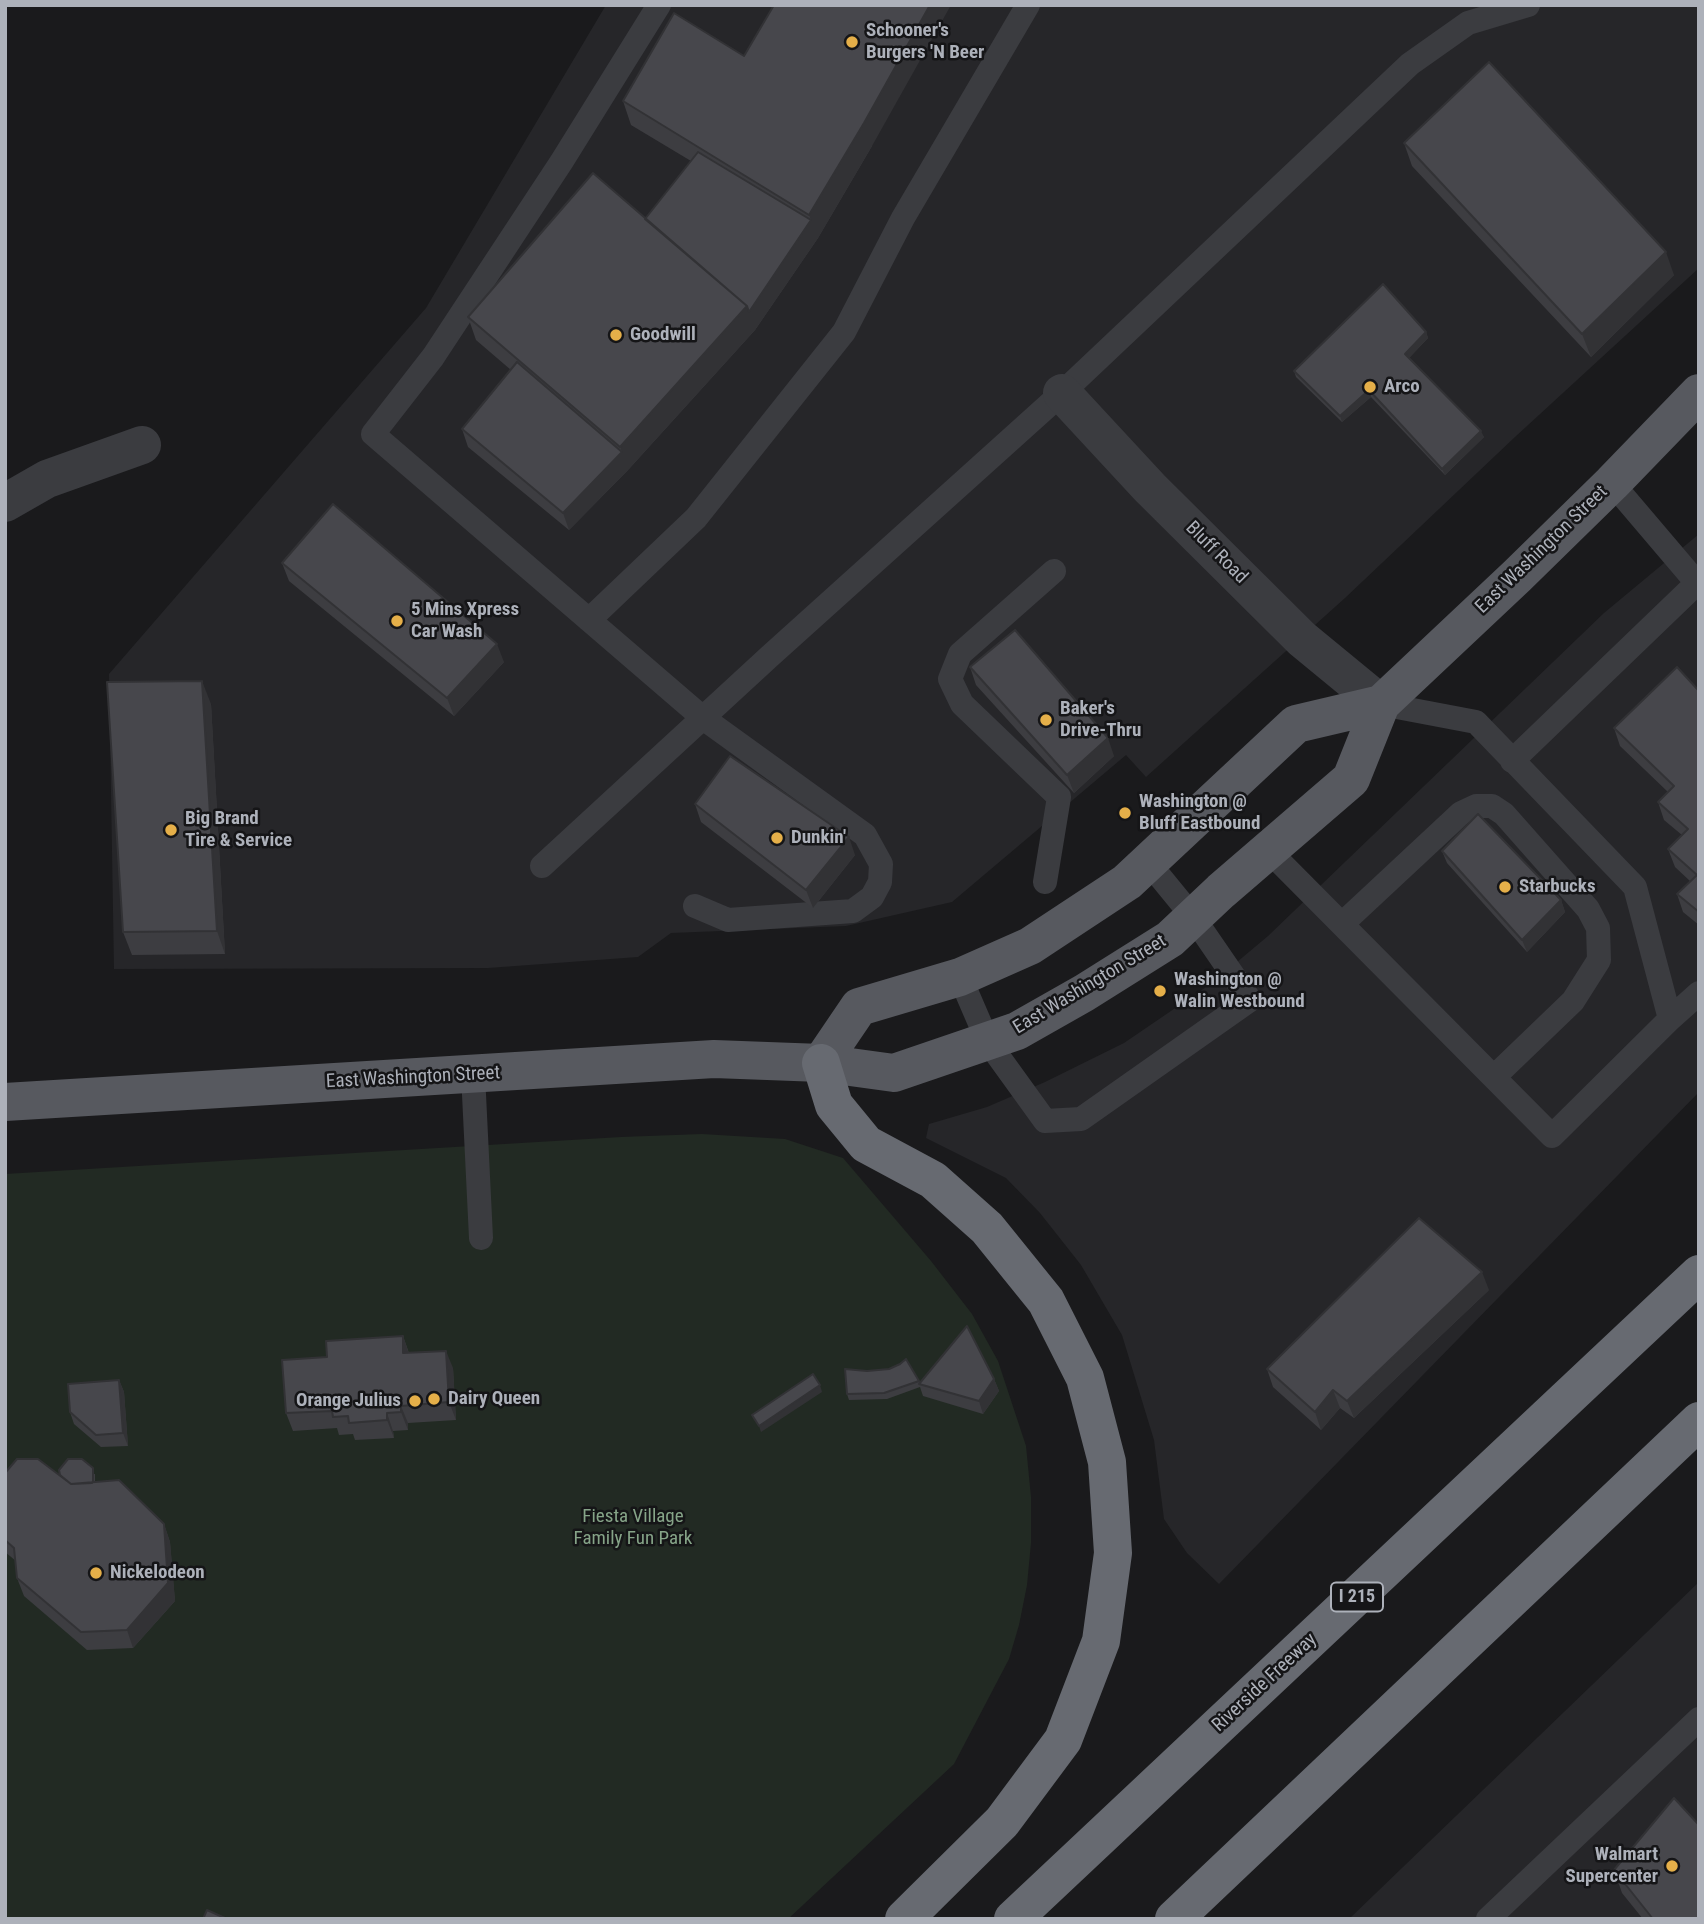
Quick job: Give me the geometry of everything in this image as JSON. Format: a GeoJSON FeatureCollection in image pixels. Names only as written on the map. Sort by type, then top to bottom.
{"type":"FeatureCollection","features":[{"type":"Feature","properties":{"kind":"highway"},"geometry":{"type":"LineString","coordinates":[[821,1063],[834,1105],[866,1144],[933,1180],[987,1227],[1046,1301],[1085,1378],[1107,1462],[1113,1553],[1101,1641],[1063,1740],[1002,1822],[904,1919]]}},
{"type":"Feature","properties":{"kind":"highway","name":"Riverside Freeway"},"geometry":{"type":"LineString","coordinates":[[1013,1919],[1699,1274]]}},
{"type":"Feature","properties":{"kind":"highway"},"geometry":{"type":"LineString","coordinates":[[1174,1919],[1699,1421]]}},
{"type":"Feature","properties":{"kind":"main road","name":"East Washington Street"},"geometry":{"type":"LineString","coordinates":[[5,1102],[714,1059],[821,1063],[894,1073],[1017,1031],[1170,939],[1351,779],[1381,704],[1517,576],[1699,393]]}},
{"type":"Feature","properties":{"kind":"main road"},"geometry":{"type":"LineString","coordinates":[[821,1063],[859,1007],[960,977],[1030,946],[1127,882],[1296,724],[1381,704]]}},
{"type":"Feature","properties":{"kind":"street","name":"Bluff Road"},"geometry":{"type":"LineString","coordinates":[[1062,393],[1150,488],[1302,639],[1381,704]]}},
{"type":"Feature","properties":{"kind":"street"},"geometry":{"type":"LineString","coordinates":[[5,503],[47,480],[142,445]]}},
{"type":"Feature","properties":{"kind":"lane"},"geometry":{"type":"LineString","coordinates":[[659,5],[562,161],[433,357],[373,434],[703,718],[865,835],[881,864],[880,882],[872,897],[853,911],[728,920],[695,906]]}},
{"type":"Feature","properties":{"kind":"lane"},"geometry":{"type":"LineString","coordinates":[[589,620],[696,518],[844,332],[903,218],[1028,5]]}},
{"type":"Feature","properties":{"kind":"lane"},"geometry":{"type":"LineString","coordinates":[[542,866],[1062,393],[1410,64],[1468,23],[1528,5]]}},
{"type":"Feature","properties":{"kind":"lane"},"geometry":{"type":"LineString","coordinates":[[1512,761],[1697,583],[1612,483]]}},
{"type":"Feature","properties":{"kind":"lane"},"geometry":{"type":"LineString","coordinates":[[1045,882],[1059,797],[962,704],[950,679],[960,654],[1054,571]]}},
{"type":"Feature","properties":{"kind":"lane"},"geometry":{"type":"LineString","coordinates":[[1381,704],[1476,722],[1635,887],[1670,1019]]}},
{"type":"Feature","properties":{"kind":"lane"},"geometry":{"type":"LineString","coordinates":[[1342,925],[1461,813],[1476,806],[1492,806],[1504,814],[1588,909],[1598,928],[1599,960],[1573,1001],[1493,1077]]}},
{"type":"Feature","properties":{"kind":"lane"},"geometry":{"type":"LineString","coordinates":[[1268,850],[1552,1136],[1699,993]]}},
{"type":"Feature","properties":{"kind":"lane"},"geometry":{"type":"LineString","coordinates":[[960,977],[988,1042],[1045,1121],[1081,1119],[1250,1000],[1193,917],[1148,862]]}},
{"type":"Feature","properties":{"kind":"lane"},"geometry":{"type":"LineString","coordinates":[[472,1074],[481,1238]]}},
{"type":"Feature","properties":{"kind":"lane"},"geometry":{"type":"LineString","coordinates":[[1488,1919],[1699,1719]]}},
{"type":"Feature","properties":{"kind":"shaded area"},"geometry":{"type":"Polygon","coordinates":[[[606,5],[1699,5],[1699,268],[1345,598],[1146,777],[1126,755],[952,902],[846,926],[671,933],[638,957],[488,968],[114,969],[109,674],[426,308],[606,5]]]}},
{"type":"Feature","properties":{"kind":"shaded area"},"geometry":{"type":"Polygon","coordinates":[[[1699,534],[1699,1092],[1219,1584],[1187,1553],[1164,1519],[1154,1440],[1122,1335],[1081,1265],[1040,1213],[1006,1178],[926,1138],[929,1124],[987,1107],[1124,1043],[1212,983],[1268,936],[1604,613],[1699,534]]]}},
{"type":"Feature","properties":{"kind":"shaded area"},"geometry":{"type":"Polygon","coordinates":[[[1699,1582],[1699,1919],[1349,1919],[1699,1582]]]}},
{"type":"Feature","properties":{"kind":"green space","name":"Fiesta Village Family Fun Park"},"geometry":{"type":"Polygon","coordinates":[[[702,1134],[785,1139],[843,1158],[931,1261],[972,1314],[998,1361],[1026,1446],[1031,1497],[1027,1585],[1009,1659],[954,1764],[788,1919],[5,1919],[5,1174],[702,1134]]]}},
{"type":"Feature","properties":{"kind":"building"},"geometry":{"type":"Polygon","coordinates":[[[774,5],[930,5],[809,215],[623,101],[674,13],[744,56],[774,5]]]}},
{"type":"Feature","properties":{"kind":"building"},"geometry":{"type":"Polygon","coordinates":[[[1489,62],[1666,252],[1582,334],[1404,143],[1489,62]]]}},
{"type":"Feature","properties":{"kind":"building"},"geometry":{"type":"Polygon","coordinates":[[[698,152],[811,220],[749,312],[747,306],[645,219],[698,152]]]}},
{"type":"Feature","properties":{"kind":"building","name":"Goodwill"},"geometry":{"type":"Polygon","coordinates":[[[593,173],[747,306],[620,447],[468,317],[593,173]]]}},
{"type":"Feature","properties":{"kind":"building","name":"Arco"},"geometry":{"type":"Polygon","coordinates":[[[1383,284],[1426,332],[1405,354],[1481,431],[1442,469],[1369,390],[1340,416],[1294,371],[1383,284]]]}},
{"type":"Feature","properties":{"kind":"building"},"geometry":{"type":"Polygon","coordinates":[[[517,362],[622,452],[563,513],[462,429],[517,362]]]}},
{"type":"Feature","properties":{"kind":"building","name":"5 Mins Xpress Car Wash"},"geometry":{"type":"Polygon","coordinates":[[[333,504],[497,644],[447,698],[282,563],[333,504]]]}},
{"type":"Feature","properties":{"kind":"building","name":"Baker's Drive-Thru"},"geometry":{"type":"Polygon","coordinates":[[[1015,630],[1108,738],[1067,775],[970,667],[1015,630]]]}},
{"type":"Feature","properties":{"kind":"building"},"geometry":{"type":"Polygon","coordinates":[[[1677,667],[1699,691],[1699,912],[1677,894],[1697,875],[1668,849],[1688,829],[1658,802],[1674,786],[1614,728],[1677,667]]]}},
{"type":"Feature","properties":{"kind":"building","name":"Big Brand Tire & Service"},"geometry":{"type":"Polygon","coordinates":[[[202,681],[217,931],[123,932],[107,682],[202,681]]]}},
{"type":"Feature","properties":{"kind":"building","name":"Dunkin'"},"geometry":{"type":"Polygon","coordinates":[[[730,756],[849,837],[806,890],[695,804],[730,756]]]}},
{"type":"Feature","properties":{"kind":"building","name":"Starbucks"},"geometry":{"type":"Polygon","coordinates":[[[1478,814],[1561,900],[1522,940],[1442,851],[1478,814]]]}},
{"type":"Feature","properties":{"kind":"building"},"geometry":{"type":"Polygon","coordinates":[[[1419,1218],[1482,1272],[1347,1401],[1333,1390],[1315,1412],[1267,1369],[1419,1218]]]}},
{"type":"Feature","properties":{"kind":"building"},"geometry":{"type":"Polygon","coordinates":[[[967,1326],[994,1379],[979,1401],[919,1384],[967,1326]]]}},
{"type":"Feature","properties":{"kind":"building"},"geometry":{"type":"Polygon","coordinates":[[[403,1336],[403,1353],[446,1351],[449,1402],[401,1406],[401,1412],[387,1413],[387,1420],[349,1423],[348,1416],[333,1417],[332,1411],[286,1413],[282,1360],[327,1357],[326,1341],[403,1336]]]}},
{"type":"Feature","properties":{"kind":"building"},"geometry":{"type":"Polygon","coordinates":[[[906,1359],[919,1381],[884,1393],[847,1394],[845,1369],[889,1369],[906,1359]]]}},
{"type":"Feature","properties":{"kind":"building"},"geometry":{"type":"Polygon","coordinates":[[[813,1374],[820,1385],[759,1426],[752,1415],[813,1374]]]}},
{"type":"Feature","properties":{"kind":"building"},"geometry":{"type":"Polygon","coordinates":[[[119,1380],[123,1433],[96,1435],[70,1412],[68,1384],[119,1380]]]}},
{"type":"Feature","properties":{"kind":"building"},"geometry":{"type":"Polygon","coordinates":[[[17,1459],[38,1459],[71,1484],[119,1480],[164,1524],[168,1583],[127,1630],[81,1632],[17,1578],[14,1548],[5,1540],[5,1473],[17,1459]]]}},
{"type":"Feature","properties":{"kind":"building"},"geometry":{"type":"Polygon","coordinates":[[[68,1459],[82,1459],[93,1468],[92,1483],[71,1484],[60,1475],[59,1470],[68,1459]]]}},
{"type":"Feature","properties":{"kind":"building","name":"Walmart Supercenter"},"geometry":{"type":"Polygon","coordinates":[[[1674,1798],[1699,1825],[1699,1919],[1653,1919],[1614,1870],[1674,1798]]]}},
{"type":"Feature","properties":{"kind":"building"},"geometry":{"type":"Polygon","coordinates":[[[207,1910],[227,1919],[203,1919],[207,1910]]]}},
{"type":"Feature","properties":{"kind":"place","name":"Schooner's Burgers 'N Beer"},"geometry":{"type":"Point","coordinates":[852,42]}},
{"type":"Feature","properties":{"kind":"place","name":"Goodwill"},"geometry":{"type":"Point","coordinates":[616,335]}},
{"type":"Feature","properties":{"kind":"place","name":"Arco"},"geometry":{"type":"Point","coordinates":[1370,387]}},
{"type":"Feature","properties":{"kind":"place","name":"5 Mins Xpress Car Wash"},"geometry":{"type":"Point","coordinates":[397,621]}},
{"type":"Feature","properties":{"kind":"place","name":"Baker's Drive-Thru"},"geometry":{"type":"Point","coordinates":[1046,720]}},
{"type":"Feature","properties":{"kind":"place","name":"Washington @ Bluff Eastbound"},"geometry":{"type":"Point","coordinates":[1125,813]}},
{"type":"Feature","properties":{"kind":"place","name":"Big Brand Tire & Service"},"geometry":{"type":"Point","coordinates":[171,830]}},
{"type":"Feature","properties":{"kind":"place","name":"Dunkin'"},"geometry":{"type":"Point","coordinates":[777,838]}},
{"type":"Feature","properties":{"kind":"place","name":"Starbucks"},"geometry":{"type":"Point","coordinates":[1505,887]}},
{"type":"Feature","properties":{"kind":"place","name":"Washington @ Walin Westbound"},"geometry":{"type":"Point","coordinates":[1160,991]}},
{"type":"Feature","properties":{"kind":"place","name":"Dairy Queen"},"geometry":{"type":"Point","coordinates":[434,1399]}},
{"type":"Feature","properties":{"kind":"place","name":"Orange Julius"},"geometry":{"type":"Point","coordinates":[415,1401]}},
{"type":"Feature","properties":{"kind":"place","name":"Nickelodeon"},"geometry":{"type":"Point","coordinates":[96,1573]}},
{"type":"Feature","properties":{"kind":"place","name":"Walmart Supercenter"},"geometry":{"type":"Point","coordinates":[1672,1866]}}]}
